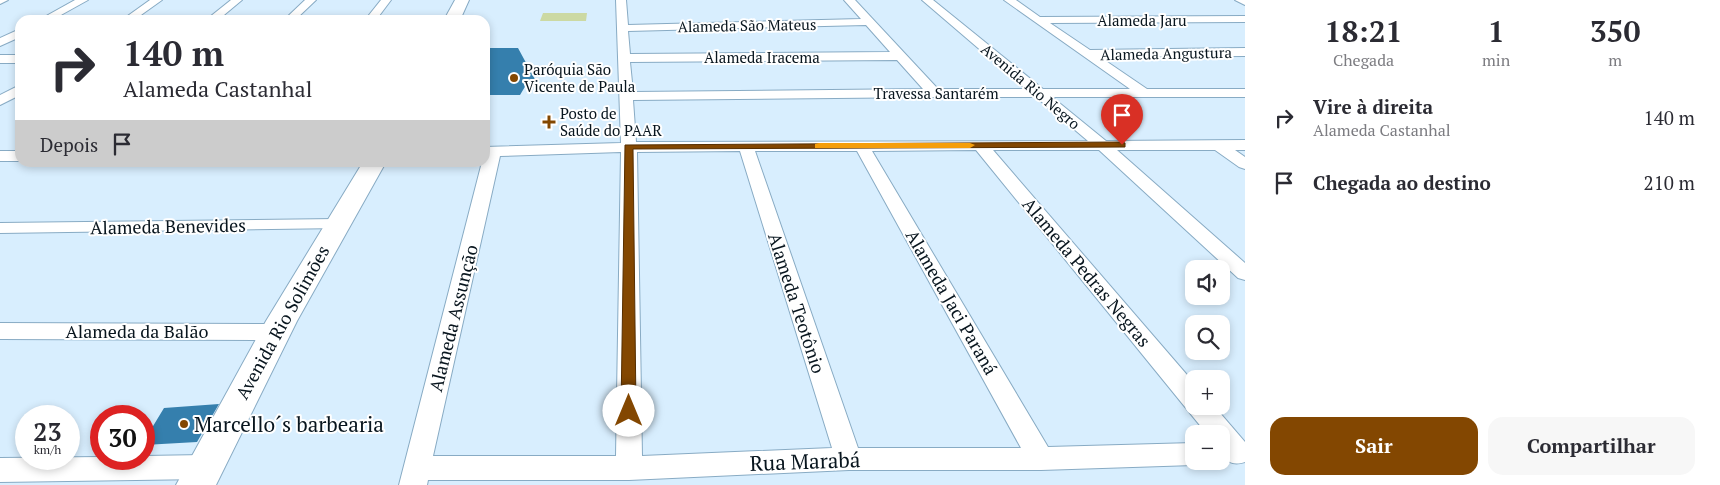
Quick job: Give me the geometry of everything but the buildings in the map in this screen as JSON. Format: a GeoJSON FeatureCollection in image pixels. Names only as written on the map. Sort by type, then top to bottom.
{"type":"FeatureCollection","features":[{"type":"Feature","properties":{"kind":"main road"},"geometry":{"type":"LineString","coordinates":[[454,15],[462,0]]}},
{"type":"Feature","properties":{"kind":"main road","name":"Avenida Rio Solimões"},"geometry":{"type":"LineString","coordinates":[[200,476],[274,332],[336,224],[372,167]]}},
{"type":"Feature","properties":{"kind":"street"},"geometry":{"type":"LineString","coordinates":[[54,15],[83,0]]}},
{"type":"Feature","properties":{"kind":"street"},"geometry":{"type":"LineString","coordinates":[[134,15],[157,0]]}},
{"type":"Feature","properties":{"kind":"street"},"geometry":{"type":"LineString","coordinates":[[218,15],[237,0]]}},
{"type":"Feature","properties":{"kind":"street"},"geometry":{"type":"LineString","coordinates":[[294,15],[311,0]]}},
{"type":"Feature","properties":{"kind":"street"},"geometry":{"type":"LineString","coordinates":[[374,15],[386,0]]}},
{"type":"Feature","properties":{"kind":"street"},"geometry":{"type":"LineString","coordinates":[[621,0],[629,147],[629,468]]}},
{"type":"Feature","properties":{"kind":"street"},"geometry":{"type":"LineString","coordinates":[[849,0],[934,93]]}},
{"type":"Feature","properties":{"kind":"street","name":"Avenida Rio Negro"},"geometry":{"type":"LineString","coordinates":[[927,0],[1102,145],[1245,274]]}},
{"type":"Feature","properties":{"kind":"street"},"geometry":{"type":"LineString","coordinates":[[1009,0],[1144,93]]}},
{"type":"Feature","properties":{"kind":"street"},"geometry":{"type":"LineString","coordinates":[[1240,0],[1245,2]]}},
{"type":"Feature","properties":{"kind":"street","name":"Alameda Jaru"},"geometry":{"type":"LineString","coordinates":[[1039,20],[1245,19]]}},
{"type":"Feature","properties":{"kind":"street","name":"Alameda São Mateus"},"geometry":{"type":"LineString","coordinates":[[622,28],[871,22]]}},
{"type":"Feature","properties":{"kind":"street"},"geometry":{"type":"LineString","coordinates":[[0,43],[15,35]]}},
{"type":"Feature","properties":{"kind":"street","name":"Alameda Angustura"},"geometry":{"type":"LineString","coordinates":[[1087,54],[1245,52]]}},
{"type":"Feature","properties":{"kind":"street","name":"Alameda Iracema"},"geometry":{"type":"LineString","coordinates":[[625,58],[900,56]]}},
{"type":"Feature","properties":{"kind":"street"},"geometry":{"type":"LineString","coordinates":[[0,59],[15,59]]}},
{"type":"Feature","properties":{"kind":"street"},"geometry":{"type":"LineString","coordinates":[[0,101],[15,91]]}},
{"type":"Feature","properties":{"kind":"street","name":"Travessa Santarém"},"geometry":{"type":"LineString","coordinates":[[626,96],[934,93],[1245,93]]}},
{"type":"Feature","properties":{"kind":"street"},"geometry":{"type":"LineString","coordinates":[[0,106],[15,105]]}},
{"type":"Feature","properties":{"kind":"street","name":"Alameda Pedras Negras"},"geometry":{"type":"LineString","coordinates":[[980,145],[1185,389]]}},
{"type":"Feature","properties":{"kind":"street"},"geometry":{"type":"LineString","coordinates":[[490,152],[629,147],[1245,145]]}},
{"type":"Feature","properties":{"kind":"street","name":"Alameda Teotônio"},"geometry":{"type":"LineString","coordinates":[[746,146],[849,459]]}},
{"type":"Feature","properties":{"kind":"street","name":"Alameda Jaci Paraná"},"geometry":{"type":"LineString","coordinates":[[862,146],[1041,459]]}},
{"type":"Feature","properties":{"kind":"street"},"geometry":{"type":"LineString","coordinates":[[1220,146],[1245,164]]}},
{"type":"Feature","properties":{"kind":"street"},"geometry":{"type":"LineString","coordinates":[[0,169],[12,156]]}},
{"type":"Feature","properties":{"kind":"street","name":"Alameda Assunção"},"geometry":{"type":"LineString","coordinates":[[415,477],[486,167]]}},
{"type":"Feature","properties":{"kind":"street","name":"Alameda Benevides"},"geometry":{"type":"LineString","coordinates":[[0,228],[336,224]]}},
{"type":"Feature","properties":{"kind":"street","name":"Alameda da Balão"},"geometry":{"type":"LineString","coordinates":[[0,331],[274,332]]}},
{"type":"Feature","properties":{"kind":"street"},"geometry":{"type":"LineString","coordinates":[[1206,415],[1235,453]]}},
{"type":"Feature","properties":{"kind":"street","name":"Rua Marabá"},"geometry":{"type":"LineString","coordinates":[[415,477],[849,459],[1041,459],[1185,454]]}},
{"type":"Feature","properties":{"kind":"street"},"geometry":{"type":"LineString","coordinates":[[0,470],[200,476]]}},
{"type":"Feature","properties":{"kind":"green space"},"geometry":{"type":"Polygon","coordinates":[[[543,13],[587,13],[586,21],[540,21],[543,13]]]}},
{"type":"Feature","properties":{"kind":"slow traffic"},"geometry":{"type":"LineString","coordinates":[[819,146],[970,145]]}},
{"type":"Feature","properties":{"kind":"place","name":"Paróquia São Vicente de Paula"},"geometry":{"type":"Point","coordinates":[514,78]}},
{"type":"Feature","properties":{"kind":"place","name":"Posto de Saúde do PAAR"},"geometry":{"type":"Point","coordinates":[549,122]}},
{"type":"Feature","properties":{"kind":"place","name":"Marcello´s barbearia"},"geometry":{"type":"Point","coordinates":[184,424]}},
{"type":"Feature","properties":{"kind":"route"},"geometry":{"type":"LineString","coordinates":[[629,411],[629,147],[1122,145]]}}]}
